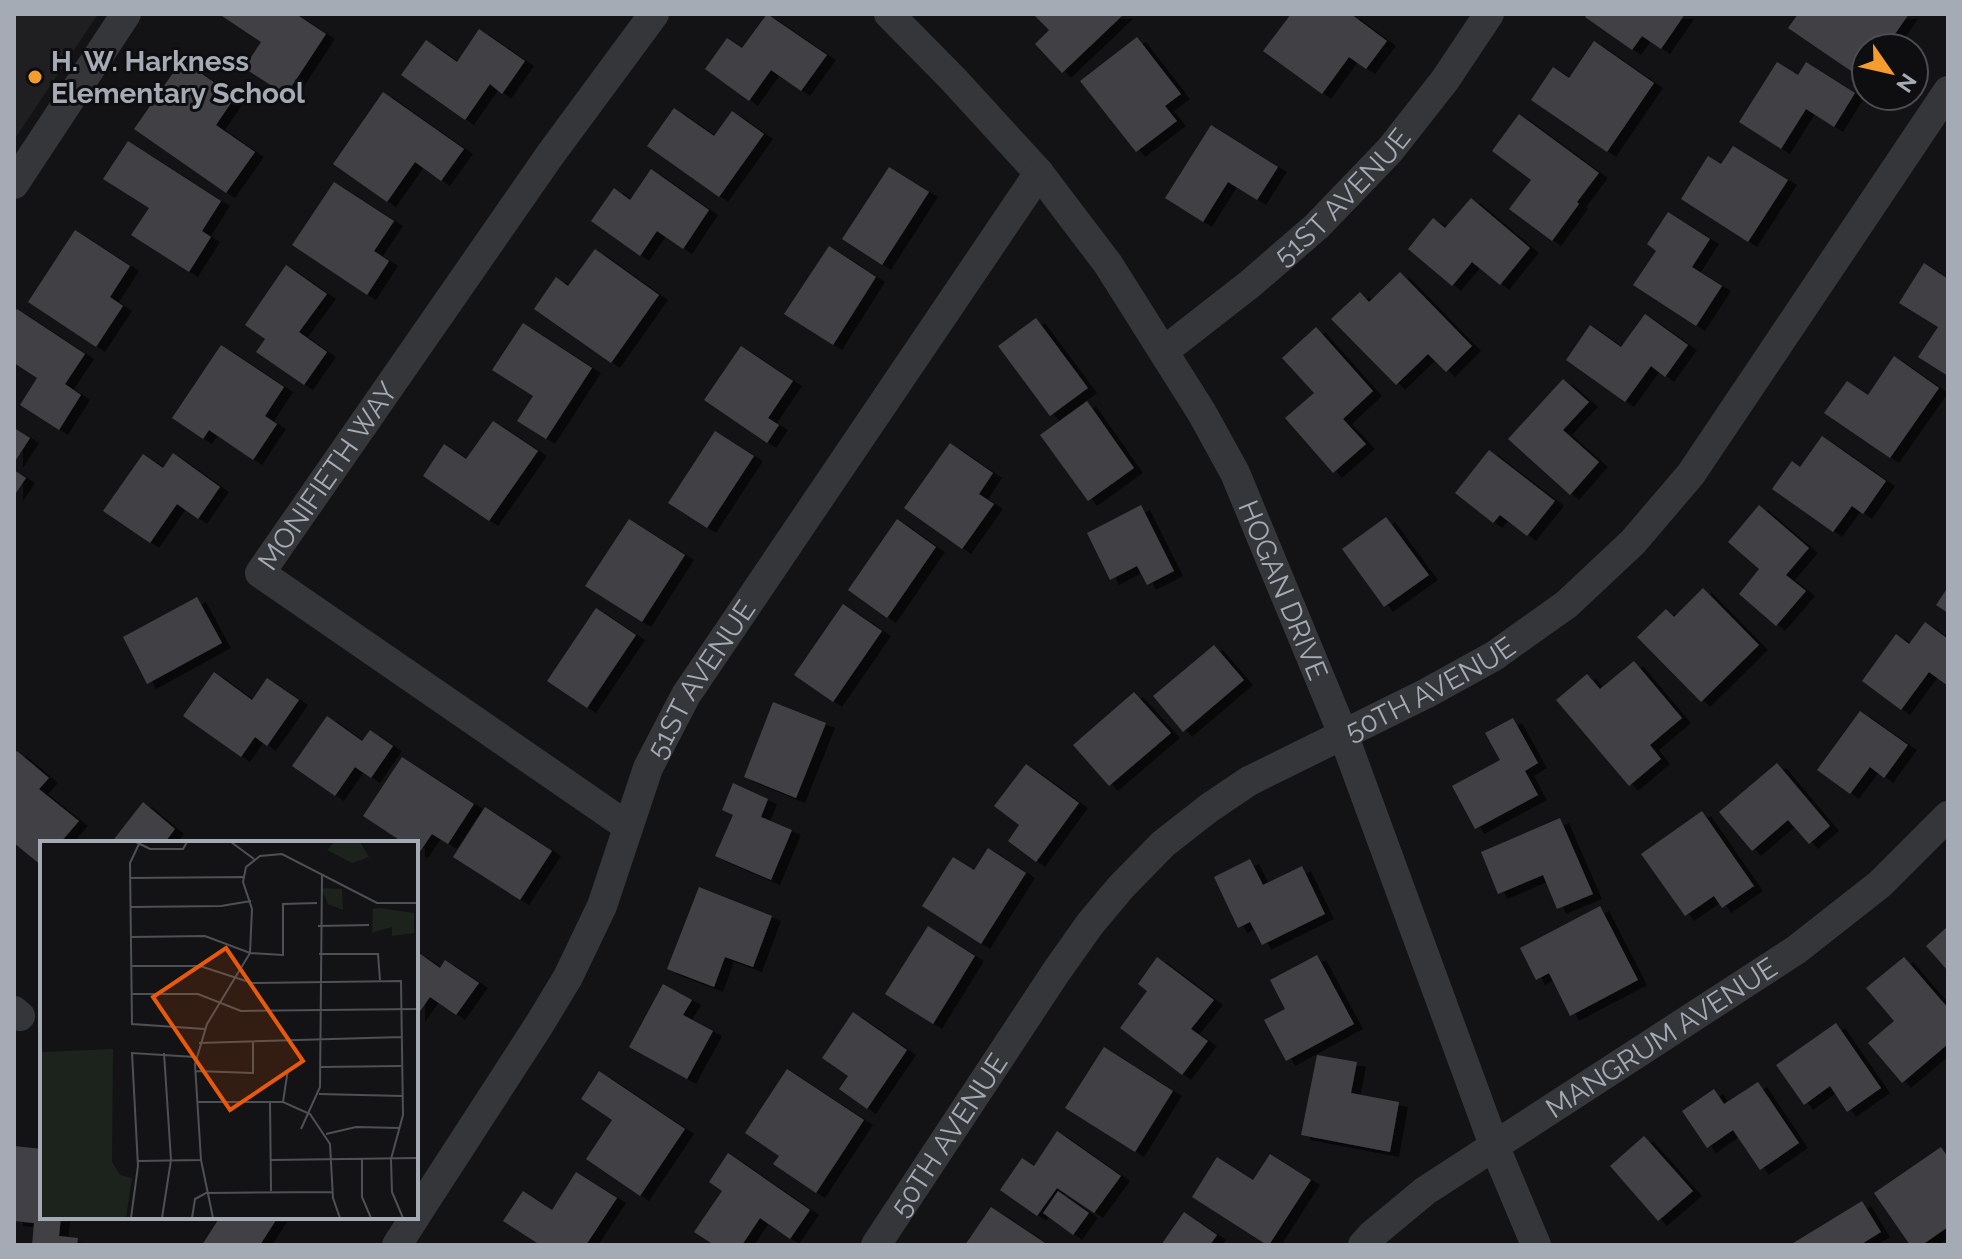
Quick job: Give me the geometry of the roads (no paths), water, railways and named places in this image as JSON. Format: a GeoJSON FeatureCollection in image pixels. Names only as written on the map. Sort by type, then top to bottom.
{"type":"FeatureCollection","features":[{"type":"Feature","properties":{"kind":"street"},"geometry":{"type":"LineString","coordinates":[[14,184],[126,14]]}},
{"type":"Feature","properties":{"kind":"street","name":"MONIFIETH WAY"},"geometry":{"type":"LineString","coordinates":[[627,826],[260,573],[550,155],[654,14]]}},
{"type":"Feature","properties":{"kind":"street","name":"51ST AVENUE"},"geometry":{"type":"LineString","coordinates":[[1164,351],[1250,284],[1317,226],[1390,150],[1445,80],[1489,14]]}},
{"type":"Feature","properties":{"kind":"street","name":"HOGAN DRIVE"},"geometry":{"type":"LineString","coordinates":[[892,15],[1039,173],[1108,264],[1202,413],[1235,473],[1343,734],[1494,1145],[1536,1245]]}},
{"type":"Feature","properties":{"kind":"street","name":"50TH AVENUE"},"geometry":{"type":"LineString","coordinates":[[876,1245],[1090,924],[1163,844],[1249,781],[1427,693],[1494,656],[1567,604],[1633,542],[1691,474],[1948,91]]}},
{"type":"Feature","properties":{"kind":"street","name":"51ST AVENUE"},"geometry":{"type":"LineString","coordinates":[[418,1211],[568,977],[602,906],[648,768],[686,695],[1039,173]]}},
{"type":"Feature","properties":{"kind":"street","name":"MANGRUM AVENUE"},"geometry":{"type":"LineString","coordinates":[[1363,1245],[1425,1191],[1796,950],[1880,884],[1948,816]]}},
{"type":"Feature","properties":{"kind":"street","name":"51ST AVENUE"},"geometry":{"type":"LineString","coordinates":[[397,1245],[413,1219]]}},
{"type":"Feature","properties":{"kind":"place","name":"H. W. Harkness Elementary School"},"geometry":{"type":"Point","coordinates":[35,77]}}]}
